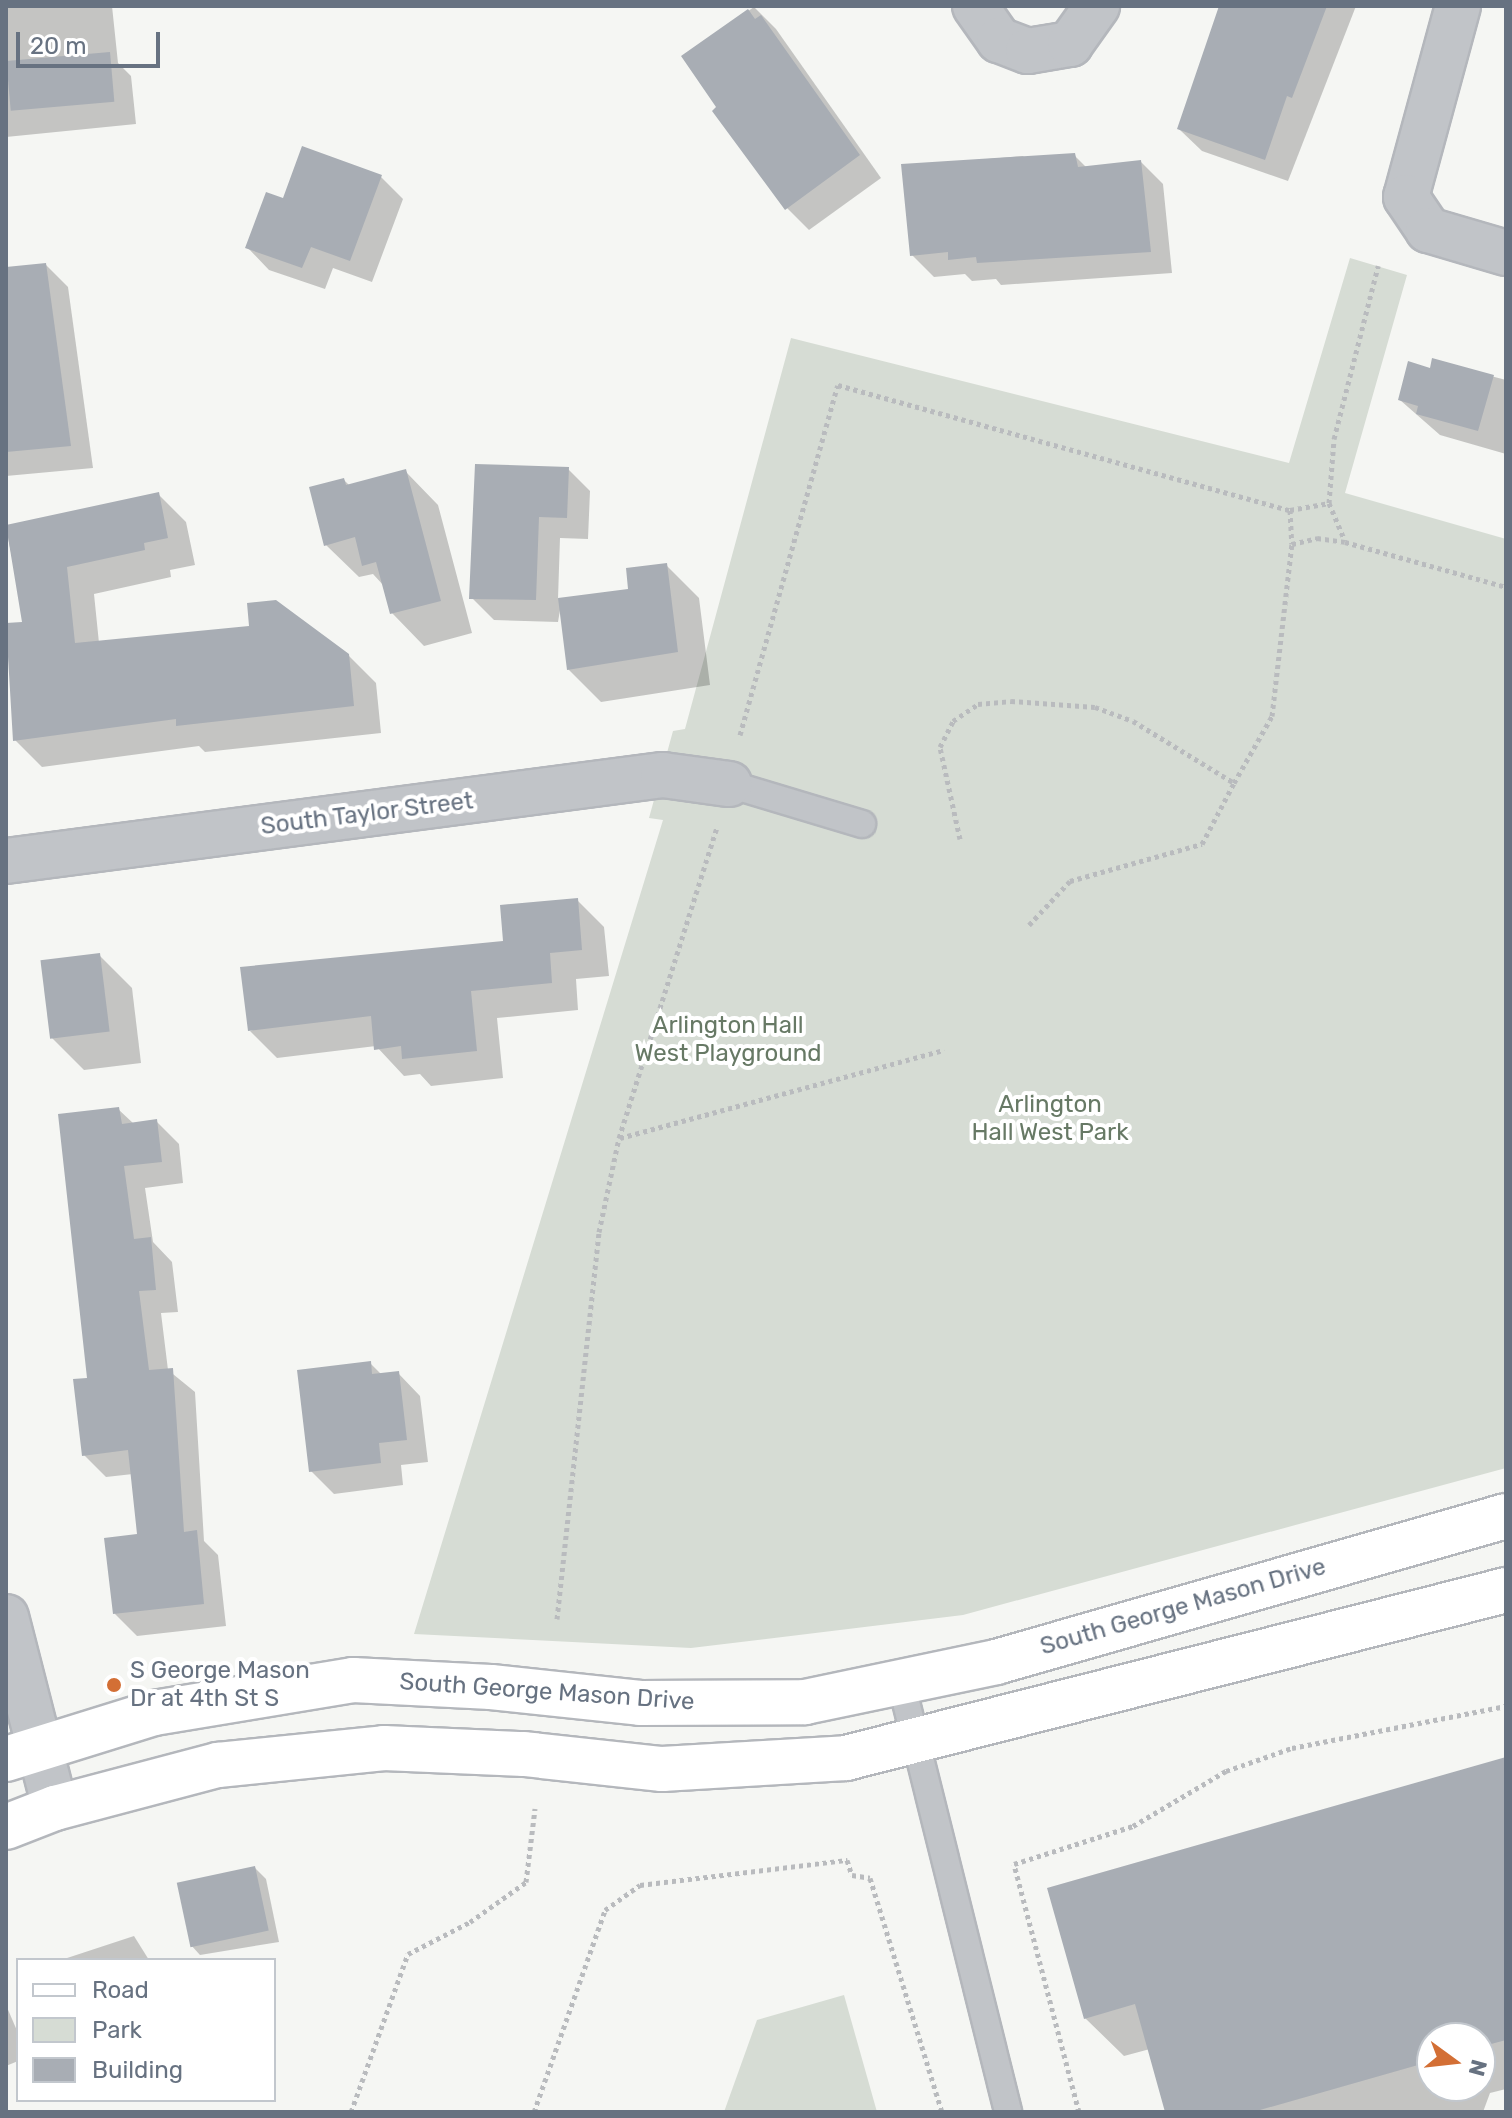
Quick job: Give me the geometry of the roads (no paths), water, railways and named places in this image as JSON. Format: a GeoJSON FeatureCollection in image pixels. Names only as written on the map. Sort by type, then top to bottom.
{"type":"FeatureCollection","features":[{"type":"Feature","properties":{"kind":"main road","name":"South George Mason Drive"},"geometry":{"type":"LineString","coordinates":[[22,1753],[154,1713],[353,1680],[491,1687],[640,1703],[805,1702],[996,1662],[1506,1516]]}},
{"type":"Feature","properties":{"kind":"main road"},"geometry":{"type":"LineString","coordinates":[[6,1827],[55,1808],[218,1765],[384,1748],[524,1754],[662,1769],[846,1758],[1506,1590]]}},
{"type":"Feature","properties":{"kind":"street"},"geometry":{"type":"LineString","coordinates":[[975,6],[999,40],[1028,51],[1070,44],[1097,6]]}},
{"type":"Feature","properties":{"kind":"street"},"geometry":{"type":"LineString","coordinates":[[1458,6],[1406,197],[1428,230],[1506,253]]}},
{"type":"Feature","properties":{"kind":"street","name":"South Taylor Street"},"geometry":{"type":"LineString","coordinates":[[6,861],[663,775],[724,803]]}},
{"type":"Feature","properties":{"kind":"street"},"geometry":{"type":"LineString","coordinates":[[6,1617],[22,1753],[55,1808]]}},
{"type":"Feature","properties":{"kind":"lane"},"geometry":{"type":"LineString","coordinates":[[724,803],[862,824]]}},
{"type":"Feature","properties":{"kind":"lane"},"geometry":{"type":"LineString","coordinates":[[901,1682],[1008,2112]]}},
{"type":"Feature","properties":{"kind":"place","name":"S George Mason Dr at 4th St S"},"geometry":{"type":"Point","coordinates":[114,1685]}},
{"type":"Feature","properties":{"kind":"park label","name":"Arlington Hall West Playground"},"geometry":{"type":"Point","coordinates":[728,1040]}},
{"type":"Feature","properties":{"kind":"park label","name":"Arlington Hall West Park"},"geometry":{"type":"Point","coordinates":[1050,1119]}}]}
